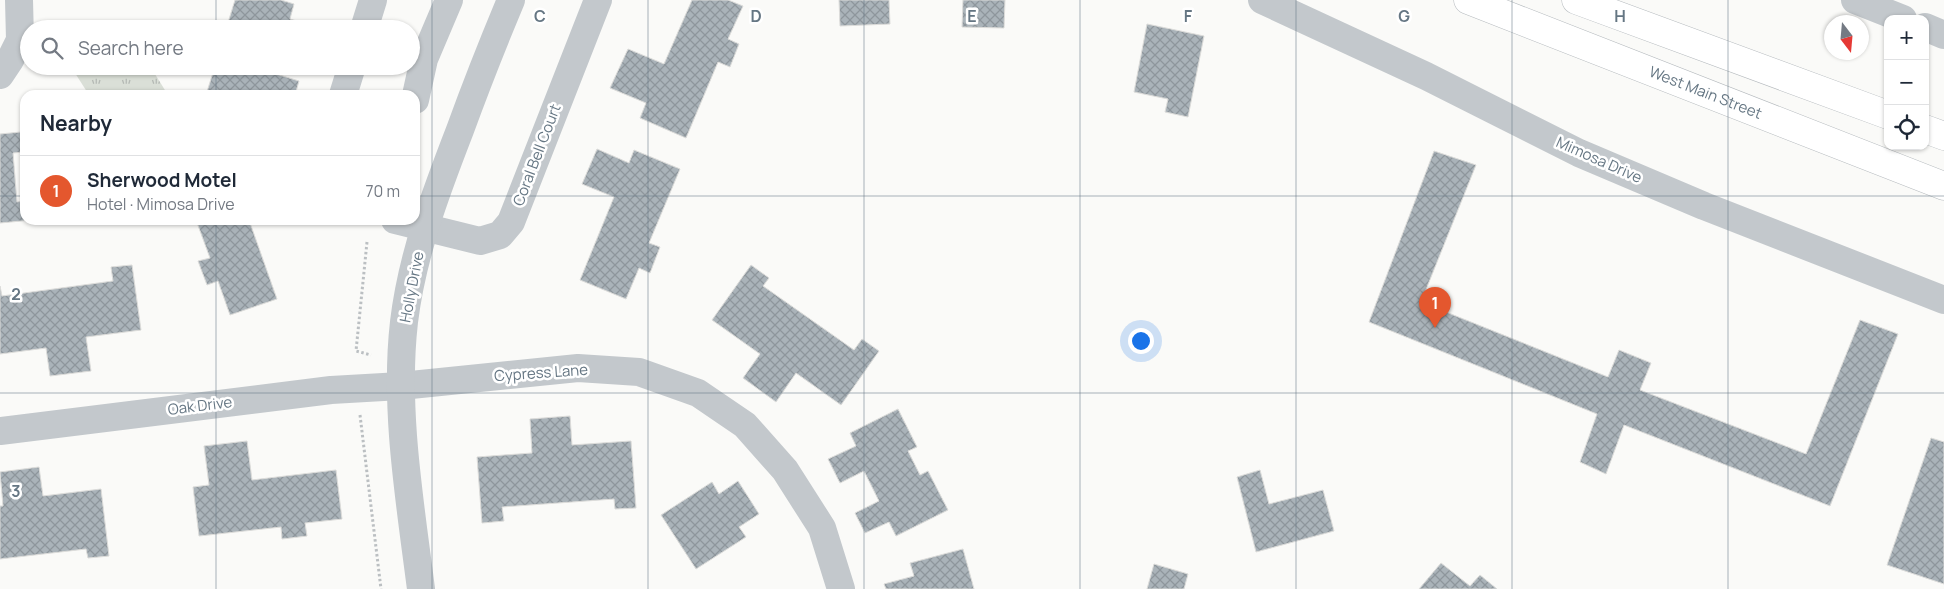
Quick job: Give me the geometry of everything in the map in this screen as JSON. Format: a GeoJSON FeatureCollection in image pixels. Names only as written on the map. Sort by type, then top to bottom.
{"type":"FeatureCollection","features":[{"type":"Feature","properties":{"kind":"main road","name":"West Main Street"},"geometry":{"type":"LineString","coordinates":[[1468,0],[1944,186]]}},
{"type":"Feature","properties":{"kind":"main road"},"geometry":{"type":"LineString","coordinates":[[1576,0],[1884,114]]}},
{"type":"Feature","properties":{"kind":"main road"},"geometry":{"type":"LineString","coordinates":[[1929,130],[1944,136]]}},
{"type":"Feature","properties":{"kind":"street"},"geometry":{"type":"LineString","coordinates":[[0,75],[20,40],[19,0]]}},
{"type":"Feature","properties":{"kind":"street"},"geometry":{"type":"LineString","coordinates":[[367,20],[373,0]]}},
{"type":"Feature","properties":{"kind":"street"},"geometry":{"type":"LineString","coordinates":[[417,90],[424,59],[449,0]]}},
{"type":"Feature","properties":{"kind":"street","name":"Holly Drive"},"geometry":{"type":"LineString","coordinates":[[420,216],[440,182],[511,0]]}},
{"type":"Feature","properties":{"kind":"street","name":"Coral Bell Court"},"geometry":{"type":"LineString","coordinates":[[420,216],[480,240],[500,235],[511,222],[598,0]]}},
{"type":"Feature","properties":{"kind":"street","name":"Mimosa Drive"},"geometry":{"type":"LineString","coordinates":[[1262,0],[1426,76],[1579,153],[1704,206],[1944,300]]}},
{"type":"Feature","properties":{"kind":"street"},"geometry":{"type":"LineString","coordinates":[[1855,0],[1893,15]]}},
{"type":"Feature","properties":{"kind":"street"},"geometry":{"type":"LineString","coordinates":[[1929,28],[1944,34]]}},
{"type":"Feature","properties":{"kind":"street"},"geometry":{"type":"LineString","coordinates":[[345,90],[349,75]]}},
{"type":"Feature","properties":{"kind":"street","name":"Holly Drive"},"geometry":{"type":"LineString","coordinates":[[419,225],[404,323],[401,386],[406,469],[421,589]]}},
{"type":"Feature","properties":{"kind":"street","name":"Cypress Lane"},"geometry":{"type":"LineString","coordinates":[[401,386],[578,368],[639,372],[698,393],[745,425],[785,470],[822,528],[841,589]]}},
{"type":"Feature","properties":{"kind":"street","name":"Oak Drive"},"geometry":{"type":"LineString","coordinates":[[0,431],[331,390],[401,386]]}},
{"type":"Feature","properties":{"kind":"path"},"geometry":{"type":"LineString","coordinates":[[368,242],[356,351],[371,355]]}},
{"type":"Feature","properties":{"kind":"path"},"geometry":{"type":"LineString","coordinates":[[368,412],[360,414],[381,589]]}},
{"type":"Feature","properties":{"kind":"green space"},"geometry":{"type":"Polygon","coordinates":[[[76,75],[156,75],[165,90],[86,90],[76,75]]]}},
{"type":"Feature","properties":{"kind":"building"},"geometry":{"type":"Polygon","coordinates":[[[235,0],[281,0],[294,4],[290,19],[293,20],[229,20],[235,0]]]}},
{"type":"Feature","properties":{"kind":"building"},"geometry":{"type":"Polygon","coordinates":[[[692,0],[728,0],[743,6],[728,39],[739,44],[730,67],[718,62],[686,138],[640,118],[646,103],[610,88],[628,49],[664,64],[692,0]]]}},
{"type":"Feature","properties":{"kind":"building"},"geometry":{"type":"Polygon","coordinates":[[[839,0],[889,0],[890,24],[840,26],[839,0]]]}},
{"type":"Feature","properties":{"kind":"building"},"geometry":{"type":"Polygon","coordinates":[[[963,0],[1005,0],[1004,28],[962,27],[963,0]]]}},
{"type":"Feature","properties":{"kind":"building"},"geometry":{"type":"Polygon","coordinates":[[[1147,24],[1204,36],[1188,117],[1165,112],[1168,99],[1134,92],[1147,24]]]}},
{"type":"Feature","properties":{"kind":"building"},"geometry":{"type":"Polygon","coordinates":[[[212,75],[280,75],[299,81],[296,90],[208,90],[212,75]]]}},
{"type":"Feature","properties":{"kind":"building"},"geometry":{"type":"Polygon","coordinates":[[[20,132],[20,152],[13,153],[17,202],[20,202],[20,221],[0,223],[0,134],[20,132]]]}},
{"type":"Feature","properties":{"kind":"building"},"geometry":{"type":"Polygon","coordinates":[[[597,149],[629,163],[634,150],[680,169],[649,243],[660,247],[650,273],[639,268],[626,299],[580,280],[614,197],[582,184],[597,149]]]}},
{"type":"Feature","properties":{"kind":"building"},"geometry":{"type":"Polygon","coordinates":[[[1434,151],[1476,165],[1421,302],[1608,377],[1619,350],[1651,363],[1640,390],[1806,454],[1860,320],[1898,334],[1830,506],[1624,425],[1606,474],[1580,462],[1597,414],[1369,322],[1434,151]]]}},
{"type":"Feature","properties":{"kind":"building"},"geometry":{"type":"Polygon","coordinates":[[[198,225],[251,225],[277,299],[230,315],[218,281],[207,285],[198,261],[210,258],[198,225]]]}},
{"type":"Feature","properties":{"kind":"building"},"geometry":{"type":"Polygon","coordinates":[[[132,265],[141,330],[86,337],[91,371],[50,376],[46,348],[0,354],[0,286],[2,296],[113,281],[111,267],[132,265]]]}},
{"type":"Feature","properties":{"kind":"building"},"geometry":{"type":"Polygon","coordinates":[[[751,265],[769,278],[763,286],[854,350],[862,339],[879,351],[841,405],[796,373],[776,402],[743,378],[760,354],[712,320],[751,265]]]}},
{"type":"Feature","properties":{"kind":"building"},"geometry":{"type":"Polygon","coordinates":[[[898,409],[917,447],[908,451],[920,475],[928,471],[948,510],[896,536],[889,522],[865,533],[855,513],[879,501],[864,471],[840,483],[828,459],[856,446],[850,433],[898,409]]]}},
{"type":"Feature","properties":{"kind":"building"},"geometry":{"type":"Polygon","coordinates":[[[570,416],[572,445],[631,441],[636,508],[615,509],[614,499],[502,507],[504,521],[482,523],[477,457],[532,453],[530,419],[570,416]]]}},
{"type":"Feature","properties":{"kind":"building"},"geometry":{"type":"Polygon","coordinates":[[[1931,438],[1944,442],[1944,584],[1887,565],[1931,438]]]}},
{"type":"Feature","properties":{"kind":"building"},"geometry":{"type":"Polygon","coordinates":[[[247,441],[252,480],[336,470],[342,519],[305,523],[307,536],[282,539],[281,527],[199,536],[193,487],[209,485],[204,446],[247,441]]]}},
{"type":"Feature","properties":{"kind":"building"},"geometry":{"type":"Polygon","coordinates":[[[39,467],[43,496],[101,489],[109,556],[88,558],[86,549],[0,559],[0,506],[3,506],[0,472],[39,467]]]}},
{"type":"Feature","properties":{"kind":"building"},"geometry":{"type":"Polygon","coordinates":[[[1260,470],[1269,504],[1323,490],[1334,531],[1256,552],[1237,477],[1260,470]]]}},
{"type":"Feature","properties":{"kind":"building"},"geometry":{"type":"Polygon","coordinates":[[[738,481],[759,514],[739,527],[746,537],[696,569],[661,515],[712,482],[719,494],[738,481]]]}},
{"type":"Feature","properties":{"kind":"building"},"geometry":{"type":"Polygon","coordinates":[[[963,549],[974,589],[886,589],[884,584],[914,576],[910,563],[963,549]]]}},
{"type":"Feature","properties":{"kind":"building"},"geometry":{"type":"Polygon","coordinates":[[[1441,563],[1470,586],[1480,575],[1497,589],[1419,589],[1441,563]]]}},
{"type":"Feature","properties":{"kind":"building"},"geometry":{"type":"Polygon","coordinates":[[[1154,564],[1188,574],[1184,589],[1147,589],[1154,564]]]}},
{"type":"Feature","properties":{"kind":"place","name":"Sherwood Motel"},"geometry":{"type":"Point","coordinates":[1435,328]}}]}
